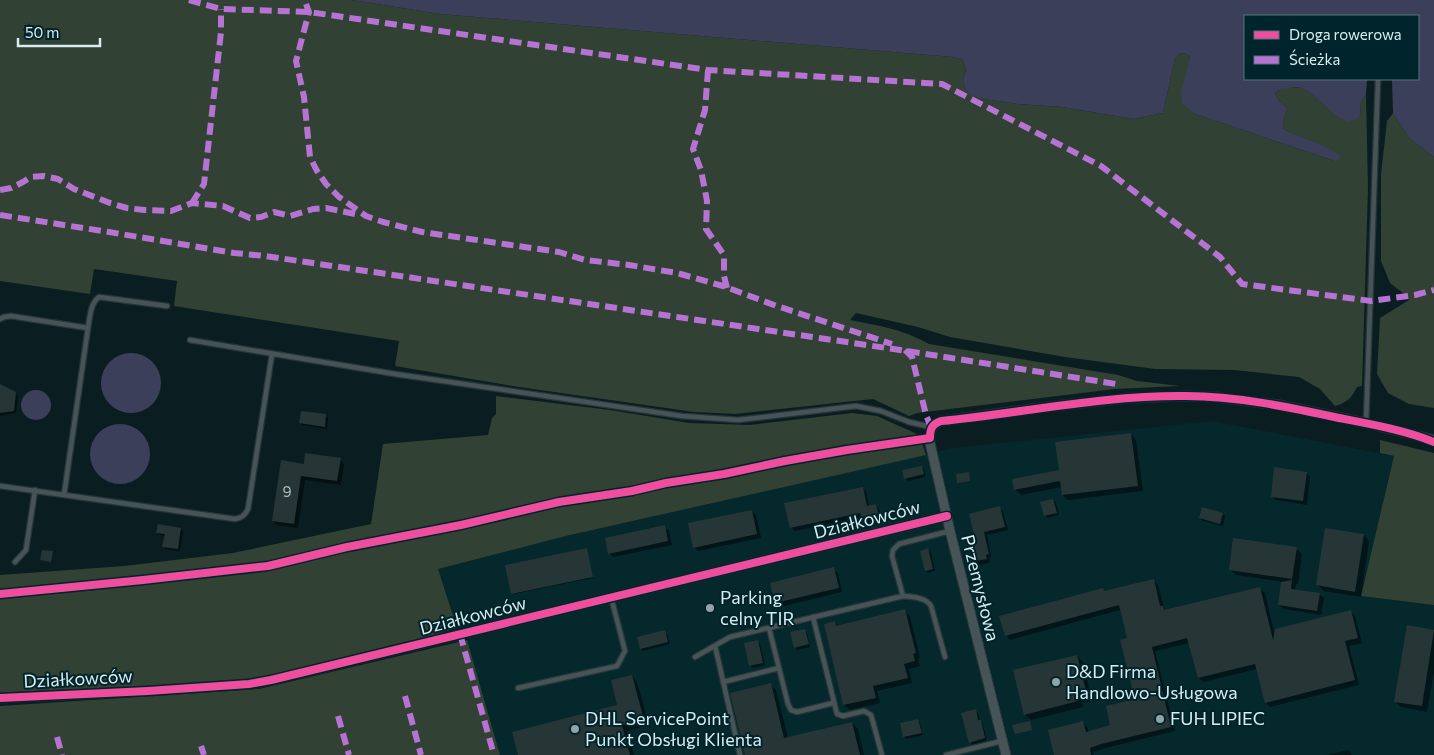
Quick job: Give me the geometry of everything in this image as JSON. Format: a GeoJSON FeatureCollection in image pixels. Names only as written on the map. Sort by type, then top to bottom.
{"type":"FeatureCollection","features":[{"type":"Feature","properties":{"kind":"street"},"geometry":{"type":"LineString","coordinates":[[931,427],[941,421],[1055,406],[1129,398],[1184,396],[1215,397],[1279,405],[1366,423],[1434,441]]}},
{"type":"Feature","properties":{"kind":"street","name":"Przemysłowa"},"geometry":{"type":"LineString","coordinates":[[931,427],[930,443],[950,531],[1006,755]]}},
{"type":"Feature","properties":{"kind":"street","name":"Działkowców"},"geometry":{"type":"LineString","coordinates":[[0,698],[148,691],[249,684],[271,680],[947,516]]}},
{"type":"Feature","properties":{"kind":"lane"},"geometry":{"type":"LineString","coordinates":[[1366,423],[1378,80]]}},
{"type":"Feature","properties":{"kind":"lane"},"geometry":{"type":"LineString","coordinates":[[64,494],[91,308],[95,300],[99,297],[167,306]]}},
{"type":"Feature","properties":{"kind":"lane"},"geometry":{"type":"LineString","coordinates":[[0,319],[11,316],[88,328]]}},
{"type":"Feature","properties":{"kind":"lane"},"geometry":{"type":"LineString","coordinates":[[190,340],[395,374],[682,416],[714,419],[747,419],[856,406],[881,411],[909,422],[931,427]]}},
{"type":"Feature","properties":{"kind":"lane"},"geometry":{"type":"LineString","coordinates":[[0,486],[234,519],[240,518],[248,509],[272,354]]}},
{"type":"Feature","properties":{"kind":"lane"},"geometry":{"type":"LineString","coordinates":[[15,562],[26,550],[35,490]]}},
{"type":"Feature","properties":{"kind":"lane"},"geometry":{"type":"LineString","coordinates":[[903,596],[892,556],[893,550],[899,544],[950,531]]}},
{"type":"Feature","properties":{"kind":"lane"},"geometry":{"type":"LineString","coordinates":[[695,657],[730,637],[903,596],[929,602],[945,658]]}},
{"type":"Feature","properties":{"kind":"lane"},"geometry":{"type":"LineString","coordinates":[[518,688],[617,666],[625,651],[611,597]]}},
{"type":"Feature","properties":{"kind":"lane"},"geometry":{"type":"LineString","coordinates":[[813,617],[837,714],[839,716],[864,711],[871,715],[882,755]]}},
{"type":"Feature","properties":{"kind":"lane"},"geometry":{"type":"LineString","coordinates":[[769,628],[791,710],[797,712],[834,704]]}},
{"type":"Feature","properties":{"kind":"lane"},"geometry":{"type":"LineString","coordinates":[[715,646],[740,755]]}},
{"type":"Feature","properties":{"kind":"lane"},"geometry":{"type":"LineString","coordinates":[[723,682],[779,668]]}},
{"type":"Feature","properties":{"kind":"lane"},"geometry":{"type":"LineString","coordinates":[[946,755],[1002,741]]}},
{"type":"Feature","properties":{"kind":"shaded area"},"geometry":{"type":"Polygon","coordinates":[[[352,0],[1434,0],[1434,157],[1409,138],[1393,113],[1392,80],[1419,80],[1419,15],[1244,15],[1244,80],[1367,80],[1366,94],[1361,102],[1360,115],[1355,120],[1348,122],[1331,111],[1310,92],[1300,88],[1294,87],[1278,90],[1275,94],[1287,108],[1283,128],[1340,155],[1339,159],[1335,161],[1195,114],[1182,103],[1181,93],[1190,58],[1187,54],[1181,53],[1175,58],[1163,113],[1134,119],[1062,107],[1018,104],[984,99],[971,95],[965,88],[963,80],[966,70],[963,60],[953,57],[440,14],[352,0]]]}},
{"type":"Feature","properties":{"kind":"shaded area"},"geometry":{"type":"Polygon","coordinates":[[[131,353],[148,358],[156,366],[161,383],[156,400],[148,408],[131,413],[114,408],[106,400],[101,383],[106,366],[114,358],[131,353]]]}},
{"type":"Feature","properties":{"kind":"shaded area"},"geometry":{"type":"Polygon","coordinates":[[[36,390],[46,395],[51,405],[46,415],[36,420],[26,415],[21,405],[26,395],[36,390]]]}},
{"type":"Feature","properties":{"kind":"shaded area"},"geometry":{"type":"Polygon","coordinates":[[[1212,421],[1394,456],[1361,596],[1434,605],[1434,755],[500,755],[467,640],[469,640],[457,628],[437,569],[566,536],[954,448],[1212,421]]]}},
{"type":"Feature","properties":{"kind":"shaded area"},"geometry":{"type":"Polygon","coordinates":[[[120,424],[137,429],[145,437],[150,454],[145,471],[137,479],[120,484],[103,479],[95,471],[90,454],[95,437],[103,429],[120,424]]]}},
{"type":"Feature","properties":{"kind":"green space"},"geometry":{"type":"Polygon","coordinates":[[[0,0],[352,0],[440,14],[953,57],[963,60],[966,70],[963,80],[965,88],[984,99],[1018,104],[1062,107],[1134,119],[1163,113],[1175,58],[1181,53],[1187,54],[1190,58],[1187,74],[1195,114],[1335,161],[1305,139],[1283,128],[1287,108],[1275,94],[1278,90],[1287,87],[1303,88],[1313,93],[1327,108],[1360,115],[1361,102],[1366,94],[1368,188],[1362,386],[1357,387],[1351,397],[1345,402],[1335,406],[1320,389],[1299,377],[1234,370],[1155,369],[1065,357],[950,337],[918,327],[856,313],[850,320],[900,331],[929,344],[1118,375],[1137,381],[1180,386],[1115,389],[917,413],[909,416],[873,399],[735,414],[694,412],[519,387],[395,366],[399,341],[174,306],[177,281],[94,269],[90,294],[0,281],[0,0]]]}},
{"type":"Feature","properties":{"kind":"green space"},"geometry":{"type":"Polygon","coordinates":[[[1393,113],[1409,138],[1434,157],[1434,408],[1409,404],[1388,393],[1377,374],[1380,318],[1409,300],[1390,283],[1381,261],[1381,174],[1387,121],[1393,113]]]}},
{"type":"Feature","properties":{"kind":"green space"},"geometry":{"type":"Polygon","coordinates":[[[496,396],[610,410],[689,423],[750,425],[852,413],[877,416],[917,434],[926,455],[566,536],[438,569],[457,628],[299,674],[215,683],[0,695],[0,575],[124,566],[233,553],[371,524],[383,444],[488,435],[492,418],[496,414],[496,396]]]}},
{"type":"Feature","properties":{"kind":"green space"},"geometry":{"type":"Polygon","coordinates":[[[1380,440],[1434,453],[1434,605],[1361,596],[1394,456],[1380,453],[1380,440]]]}},
{"type":"Feature","properties":{"kind":"green space"},"geometry":{"type":"Polygon","coordinates":[[[467,640],[500,755],[0,755],[0,706],[259,689],[467,640]]]}},
{"type":"Feature","properties":{"kind":"building"},"geometry":{"type":"Polygon","coordinates":[[[0,384],[16,392],[14,411],[0,413],[0,384]]]}},
{"type":"Feature","properties":{"kind":"building"},"geometry":{"type":"Polygon","coordinates":[[[301,411],[326,414],[325,427],[299,423],[301,411]]]}},
{"type":"Feature","properties":{"kind":"building"},"geometry":{"type":"Polygon","coordinates":[[[1131,433],[1138,486],[1062,495],[1060,481],[1014,490],[1012,479],[1059,470],[1055,442],[1131,433]]]}},
{"type":"Feature","properties":{"kind":"building"},"geometry":{"type":"Polygon","coordinates":[[[305,453],[341,458],[337,481],[301,476],[294,524],[272,521],[281,460],[304,464],[305,453]]]}},
{"type":"Feature","properties":{"kind":"building"},"geometry":{"type":"Polygon","coordinates":[[[922,466],[924,474],[904,479],[902,470],[922,466]]]}},
{"type":"Feature","properties":{"kind":"building"},"geometry":{"type":"Polygon","coordinates":[[[1274,467],[1307,472],[1303,501],[1271,497],[1274,467]]]}},
{"type":"Feature","properties":{"kind":"building"},"geometry":{"type":"Polygon","coordinates":[[[969,472],[970,481],[957,483],[956,474],[969,472]]]}},
{"type":"Feature","properties":{"kind":"building"},"geometry":{"type":"Polygon","coordinates":[[[863,487],[867,506],[876,504],[879,516],[862,520],[860,513],[790,528],[784,503],[863,487]]]}},
{"type":"Feature","properties":{"kind":"building"},"geometry":{"type":"Polygon","coordinates":[[[1053,499],[1057,513],[1044,516],[1040,502],[1053,499]]]}},
{"type":"Feature","properties":{"kind":"building"},"geometry":{"type":"Polygon","coordinates":[[[1000,506],[1005,527],[984,532],[989,554],[986,555],[987,559],[976,561],[969,535],[974,534],[969,514],[1000,506]]]}},
{"type":"Feature","properties":{"kind":"building"},"geometry":{"type":"Polygon","coordinates":[[[1202,507],[1223,513],[1220,524],[1199,518],[1202,507]]]}},
{"type":"Feature","properties":{"kind":"building"},"geometry":{"type":"Polygon","coordinates":[[[752,510],[757,534],[693,548],[688,523],[752,510]]]}},
{"type":"Feature","properties":{"kind":"building"},"geometry":{"type":"Polygon","coordinates":[[[158,524],[181,528],[178,549],[162,547],[165,534],[156,533],[158,524]]]}},
{"type":"Feature","properties":{"kind":"building"},"geometry":{"type":"Polygon","coordinates":[[[665,525],[668,541],[608,554],[605,538],[665,525]]]}},
{"type":"Feature","properties":{"kind":"building"},"geometry":{"type":"Polygon","coordinates":[[[1325,528],[1364,534],[1355,592],[1316,585],[1325,528]]]}},
{"type":"Feature","properties":{"kind":"building"},"geometry":{"type":"Polygon","coordinates":[[[1233,538],[1297,547],[1292,579],[1229,570],[1233,538]]]}},
{"type":"Feature","properties":{"kind":"building"},"geometry":{"type":"Polygon","coordinates":[[[587,548],[593,577],[511,594],[505,565],[587,548]]]}},
{"type":"Feature","properties":{"kind":"building"},"geometry":{"type":"Polygon","coordinates":[[[928,548],[933,569],[925,571],[920,551],[928,548]]]}},
{"type":"Feature","properties":{"kind":"building"},"geometry":{"type":"Polygon","coordinates":[[[42,550],[53,551],[51,562],[40,560],[42,550]]]}},
{"type":"Feature","properties":{"kind":"building"},"geometry":{"type":"Polygon","coordinates":[[[834,567],[839,588],[775,603],[770,583],[834,567]]]}},
{"type":"Feature","properties":{"kind":"building"},"geometry":{"type":"Polygon","coordinates":[[[1154,579],[1160,606],[1163,606],[1164,610],[1260,587],[1273,640],[1275,629],[1351,610],[1358,638],[1345,641],[1355,680],[1265,703],[1255,664],[1198,678],[1187,638],[1152,647],[1171,727],[1101,744],[1090,748],[1091,755],[1054,755],[1048,730],[1083,721],[1086,732],[1110,725],[1106,706],[1135,699],[1120,640],[1127,638],[1119,605],[1005,636],[999,616],[1103,588],[1104,591],[1154,579]]]}},
{"type":"Feature","properties":{"kind":"building"},"geometry":{"type":"Polygon","coordinates":[[[1292,580],[1291,589],[1320,593],[1317,611],[1278,605],[1281,582],[1292,580]]]}},
{"type":"Feature","properties":{"kind":"building"},"geometry":{"type":"Polygon","coordinates":[[[905,609],[916,653],[913,654],[915,661],[904,664],[908,678],[873,686],[876,698],[843,705],[824,624],[835,621],[836,626],[905,609]]]}},
{"type":"Feature","properties":{"kind":"building"},"geometry":{"type":"Polygon","coordinates":[[[1407,625],[1434,630],[1422,706],[1394,702],[1407,625]]]}},
{"type":"Feature","properties":{"kind":"building"},"geometry":{"type":"Polygon","coordinates":[[[805,629],[809,644],[794,648],[790,632],[805,629]]]}},
{"type":"Feature","properties":{"kind":"building"},"geometry":{"type":"Polygon","coordinates":[[[665,630],[668,642],[640,649],[637,637],[665,630]]]}},
{"type":"Feature","properties":{"kind":"building"},"geometry":{"type":"Polygon","coordinates":[[[758,640],[763,663],[749,666],[744,643],[758,640]]]}},
{"type":"Feature","properties":{"kind":"building"},"geometry":{"type":"Polygon","coordinates":[[[1077,655],[1087,695],[1077,697],[1078,701],[1024,715],[1013,670],[1077,655]]]}},
{"type":"Feature","properties":{"kind":"building","name":"DHL ServicePoint Punkt Obsługi Klienta"},"geometry":{"type":"Polygon","coordinates":[[[632,675],[644,720],[622,725],[630,755],[518,755],[512,732],[617,705],[611,680],[632,675]]]}},
{"type":"Feature","properties":{"kind":"building"},"geometry":{"type":"Polygon","coordinates":[[[771,683],[784,738],[852,722],[860,755],[745,755],[730,693],[771,683]]]}},
{"type":"Feature","properties":{"kind":"building"},"geometry":{"type":"Polygon","coordinates":[[[976,709],[978,720],[981,720],[985,738],[969,743],[961,713],[976,709]]]}},
{"type":"Feature","properties":{"kind":"building"},"geometry":{"type":"Polygon","coordinates":[[[918,719],[922,733],[903,737],[900,723],[918,719]]]}},
{"type":"Feature","properties":{"kind":"building"},"geometry":{"type":"Polygon","coordinates":[[[1030,721],[1032,730],[1015,734],[1012,725],[1030,721]]]}},
{"type":"Feature","properties":{"kind":"marked path"},"geometry":{"type":"LineString","coordinates":[[189,0],[221,9],[309,12],[708,70],[942,84],[1101,166],[1220,257],[1242,284],[1371,301],[1415,295],[1434,290]]}},
{"type":"Feature","properties":{"kind":"marked path"},"geometry":{"type":"LineString","coordinates":[[306,4],[309,12],[296,61],[304,97],[310,157],[326,184],[339,197],[366,216],[422,232],[559,252],[585,260],[677,273],[723,286],[892,344]]}},
{"type":"Feature","properties":{"kind":"marked path"},"geometry":{"type":"LineString","coordinates":[[192,203],[204,184],[221,32],[221,9]]}},
{"type":"Feature","properties":{"kind":"marked path"},"geometry":{"type":"LineString","coordinates":[[708,70],[705,110],[693,149],[701,170],[707,201],[706,229],[724,255],[724,276],[727,288]]}},
{"type":"Feature","properties":{"kind":"marked path"},"geometry":{"type":"LineString","coordinates":[[0,190],[11,188],[31,177],[44,176],[58,179],[74,189],[127,208],[171,211],[192,203],[223,206],[250,218],[261,217],[274,212],[290,216],[313,209],[326,208],[360,215]]}},
{"type":"Feature","properties":{"kind":"marked path"},"geometry":{"type":"LineString","coordinates":[[0,215],[234,253],[907,351],[1116,384]]}},
{"type":"Feature","properties":{"kind":"marked path"},"geometry":{"type":"LineString","coordinates":[[905,350],[912,357],[926,415],[931,427]]}},
{"type":"Feature","properties":{"kind":"marked path"},"geometry":{"type":"LineString","coordinates":[[460,634],[494,755]]}},
{"type":"Feature","properties":{"kind":"marked path"},"geometry":{"type":"LineString","coordinates":[[405,696],[421,755]]}},
{"type":"Feature","properties":{"kind":"marked path"},"geometry":{"type":"LineString","coordinates":[[338,716],[349,755]]}},
{"type":"Feature","properties":{"kind":"marked path"},"geometry":{"type":"LineString","coordinates":[[57,737],[62,755]]}},
{"type":"Feature","properties":{"kind":"marked path"},"geometry":{"type":"LineString","coordinates":[[201,746],[204,755]]}},
{"type":"Feature","properties":{"kind":"cycle path"},"geometry":{"type":"LineString","coordinates":[[0,594],[268,566],[347,547],[461,525],[559,502],[632,491],[847,450],[930,438],[932,427],[941,421],[1094,401],[1155,396],[1205,396],[1243,400],[1375,425],[1434,442]]}},
{"type":"Feature","properties":{"kind":"cycle path"},"geometry":{"type":"LineString","coordinates":[[0,698],[148,691],[249,684],[271,680],[947,516]]}},
{"type":"Feature","properties":{"kind":"place","name":"Parking celny TIR"},"geometry":{"type":"Point","coordinates":[710,608]}},
{"type":"Feature","properties":{"kind":"place","name":"D&D Firma Handlowo-Usługowa"},"geometry":{"type":"Point","coordinates":[1056,682]}},
{"type":"Feature","properties":{"kind":"place","name":"FUH LIPIEC"},"geometry":{"type":"Point","coordinates":[1160,719]}},
{"type":"Feature","properties":{"kind":"place","name":"DHL ServicePoint Punkt Obsługi Klienta"},"geometry":{"type":"Point","coordinates":[575,729]}}]}
